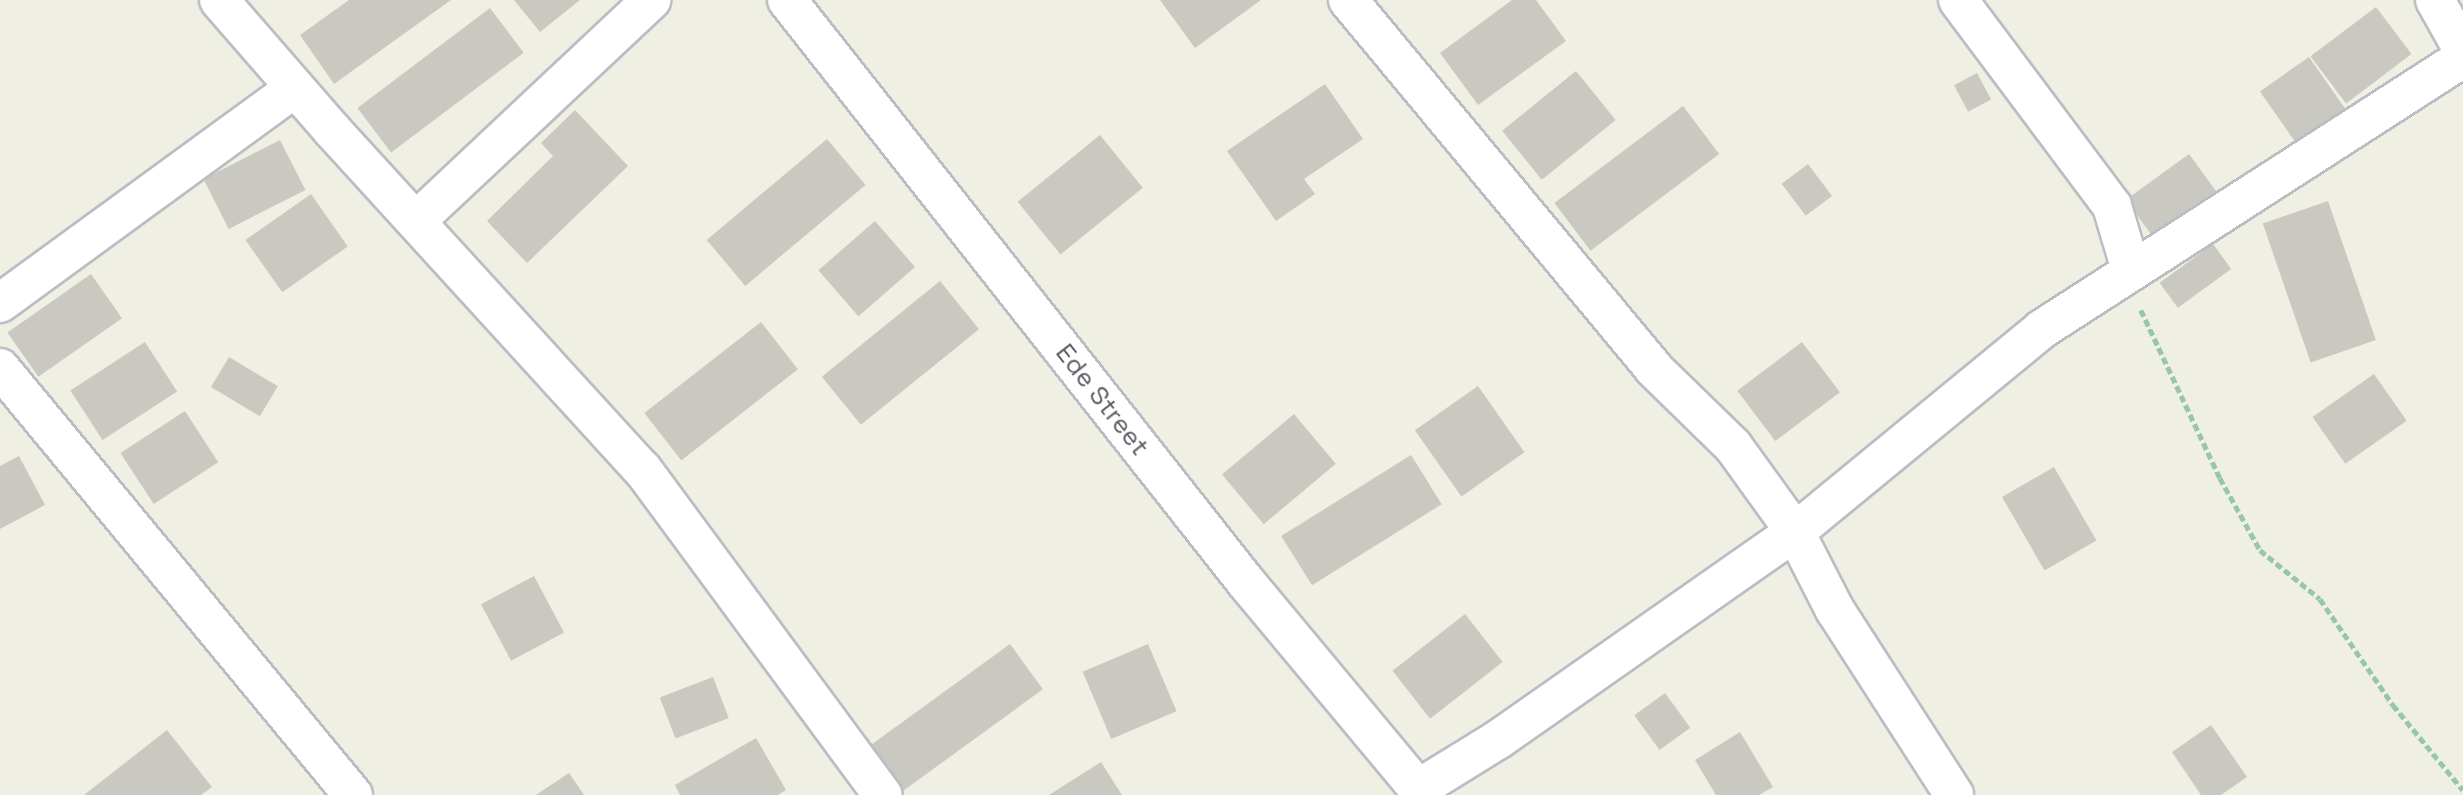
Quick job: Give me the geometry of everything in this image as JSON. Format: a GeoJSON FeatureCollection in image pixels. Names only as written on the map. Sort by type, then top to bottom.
{"type":"FeatureCollection","features":[{"type":"Feature","properties":{"kind":"street"},"geometry":{"type":"LineString","coordinates":[[219,0],[295,88],[643,470],[883,795]]}},
{"type":"Feature","properties":{"kind":"street"},"geometry":{"type":"LineString","coordinates":[[416,221],[651,0]]}},
{"type":"Feature","properties":{"kind":"street","name":"Ede Street"},"geometry":{"type":"LineString","coordinates":[[787,0],[1245,581],[1420,792]]}},
{"type":"Feature","properties":{"kind":"street"},"geometry":{"type":"LineString","coordinates":[[1348,0],[1653,368],[1732,446],[1795,532],[1835,610],[1954,795]]}},
{"type":"Feature","properties":{"kind":"street"},"geometry":{"type":"LineString","coordinates":[[1958,0],[2112,206],[2131,270]]}},
{"type":"Feature","properties":{"kind":"street"},"geometry":{"type":"LineString","coordinates":[[2435,0],[2463,50]]}},
{"type":"Feature","properties":{"kind":"street"},"geometry":{"type":"LineString","coordinates":[[1420,792],[1795,532],[2042,328],[2463,58]]}},
{"type":"Feature","properties":{"kind":"street"},"geometry":{"type":"LineString","coordinates":[[0,303],[295,88]]}},
{"type":"Feature","properties":{"kind":"street"},"geometry":{"type":"LineString","coordinates":[[0,368],[353,795]]}},
{"type":"Feature","properties":{"kind":"path"},"geometry":{"type":"LineString","coordinates":[[2131,270],[2137,299],[2158,348],[2260,550],[2320,599],[2393,705],[2463,790]]}},
{"type":"Feature","properties":{"kind":"building"},"geometry":{"type":"Polygon","coordinates":[[[349,0],[451,0],[334,84],[300,35],[349,0]]]}},
{"type":"Feature","properties":{"kind":"building"},"geometry":{"type":"Polygon","coordinates":[[[514,0],[580,0],[540,32],[514,0]]]}},
{"type":"Feature","properties":{"kind":"building"},"geometry":{"type":"Polygon","coordinates":[[[1160,0],[1261,0],[1195,48],[1160,0]]]}},
{"type":"Feature","properties":{"kind":"building"},"geometry":{"type":"Polygon","coordinates":[[[1512,0],[1536,0],[1566,41],[1478,105],[1440,53],[1512,0]]]}},
{"type":"Feature","properties":{"kind":"building"},"geometry":{"type":"Polygon","coordinates":[[[2376,7],[2412,54],[2346,103],[2311,56],[2376,7]]]}},
{"type":"Feature","properties":{"kind":"building"},"geometry":{"type":"Polygon","coordinates":[[[490,8],[524,53],[391,153],[357,108],[490,8]]]}},
{"type":"Feature","properties":{"kind":"building"},"geometry":{"type":"Polygon","coordinates":[[[2309,57],[2346,110],[2297,145],[2260,91],[2309,57]]]}},
{"type":"Feature","properties":{"kind":"building"},"geometry":{"type":"Polygon","coordinates":[[[1576,71],[1616,120],[1542,180],[1502,131],[1576,71]]]}},
{"type":"Feature","properties":{"kind":"building"},"geometry":{"type":"Polygon","coordinates":[[[1977,73],[1991,99],[1968,112],[1954,85],[1977,73]]]}},
{"type":"Feature","properties":{"kind":"building"},"geometry":{"type":"Polygon","coordinates":[[[1325,84],[1363,139],[1304,179],[1315,194],[1276,221],[1227,151],[1325,84]]]}},
{"type":"Feature","properties":{"kind":"building"},"geometry":{"type":"Polygon","coordinates":[[[1683,106],[1719,154],[1591,251],[1554,203],[1683,106]]]}},
{"type":"Feature","properties":{"kind":"building"},"geometry":{"type":"Polygon","coordinates":[[[575,110],[628,166],[527,263],[487,221],[553,156],[541,143],[575,110]]]}},
{"type":"Feature","properties":{"kind":"building"},"geometry":{"type":"Polygon","coordinates":[[[1100,135],[1143,188],[1060,255],[1018,202],[1100,135]]]}},
{"type":"Feature","properties":{"kind":"building"},"geometry":{"type":"Polygon","coordinates":[[[827,139],[866,185],[745,286],[707,240],[827,139]]]}},
{"type":"Feature","properties":{"kind":"building"},"geometry":{"type":"Polygon","coordinates":[[[280,140],[305,190],[229,229],[203,179],[280,140]]]}},
{"type":"Feature","properties":{"kind":"building"},"geometry":{"type":"Polygon","coordinates":[[[2189,154],[2219,195],[2156,241],[2126,200],[2189,154]]]}},
{"type":"Feature","properties":{"kind":"building"},"geometry":{"type":"Polygon","coordinates":[[[1808,164],[1832,196],[1806,216],[1782,184],[1808,164]]]}},
{"type":"Feature","properties":{"kind":"building"},"geometry":{"type":"Polygon","coordinates":[[[311,194],[348,246],[282,292],[245,240],[311,194]]]}},
{"type":"Feature","properties":{"kind":"building"},"geometry":{"type":"Polygon","coordinates":[[[2328,201],[2376,340],[2311,362],[2263,223],[2328,201]]]}},
{"type":"Feature","properties":{"kind":"building"},"geometry":{"type":"Polygon","coordinates":[[[875,221],[915,267],[858,316],[818,270],[875,221]]]}},
{"type":"Feature","properties":{"kind":"building"},"geometry":{"type":"Polygon","coordinates":[[[2213,244],[2231,269],[2178,308],[2160,283],[2213,244]]]}},
{"type":"Feature","properties":{"kind":"building"},"geometry":{"type":"Polygon","coordinates":[[[91,274],[122,318],[38,377],[7,333],[91,274]]]}},
{"type":"Feature","properties":{"kind":"building"},"geometry":{"type":"Polygon","coordinates":[[[940,281],[979,329],[861,425],[822,377],[940,281]]]}},
{"type":"Feature","properties":{"kind":"building"},"geometry":{"type":"Polygon","coordinates":[[[761,322],[798,369],[681,460],[644,413],[761,322]]]}},
{"type":"Feature","properties":{"kind":"building"},"geometry":{"type":"Polygon","coordinates":[[[145,342],[177,391],[102,440],[70,390],[145,342]]]}},
{"type":"Feature","properties":{"kind":"building"},"geometry":{"type":"Polygon","coordinates":[[[1802,342],[1840,392],[1775,441],[1737,391],[1802,342]]]}},
{"type":"Feature","properties":{"kind":"building"},"geometry":{"type":"Polygon","coordinates":[[[229,357],[278,386],[260,416],[211,387],[229,357]]]}},
{"type":"Feature","properties":{"kind":"building"},"geometry":{"type":"Polygon","coordinates":[[[2374,374],[2407,421],[2345,464],[2313,417],[2374,374]]]}},
{"type":"Feature","properties":{"kind":"building"},"geometry":{"type":"Polygon","coordinates":[[[1478,386],[1524,452],[1461,497],[1415,430],[1478,386]]]}},
{"type":"Feature","properties":{"kind":"building"},"geometry":{"type":"Polygon","coordinates":[[[185,411],[218,462],[154,504],[120,453],[185,411]]]}},
{"type":"Feature","properties":{"kind":"building"},"geometry":{"type":"Polygon","coordinates":[[[1294,414],[1336,464],[1264,524],[1222,474],[1294,414]]]}},
{"type":"Feature","properties":{"kind":"building"},"geometry":{"type":"Polygon","coordinates":[[[1411,455],[1442,504],[1312,585],[1281,536],[1411,455]]]}},
{"type":"Feature","properties":{"kind":"building"},"geometry":{"type":"Polygon","coordinates":[[[19,456],[45,505],[0,529],[0,466],[19,456]]]}},
{"type":"Feature","properties":{"kind":"building"},"geometry":{"type":"Polygon","coordinates":[[[2054,467],[2096,541],[2045,571],[2002,497],[2054,467]]]}},
{"type":"Feature","properties":{"kind":"building"},"geometry":{"type":"Polygon","coordinates":[[[534,576],[564,633],[511,661],[481,604],[534,576]]]}},
{"type":"Feature","properties":{"kind":"building"},"geometry":{"type":"Polygon","coordinates":[[[1465,614],[1503,662],[1430,719],[1393,671],[1465,614]]]}},
{"type":"Feature","properties":{"kind":"building"},"geometry":{"type":"Polygon","coordinates":[[[1010,644],[1043,689],[904,790],[871,745],[1010,644]]]}},
{"type":"Feature","properties":{"kind":"building"},"geometry":{"type":"Polygon","coordinates":[[[1148,644],[1177,711],[1111,739],[1083,672],[1148,644]]]}},
{"type":"Feature","properties":{"kind":"building"},"geometry":{"type":"Polygon","coordinates":[[[713,677],[729,718],[676,739],[660,697],[713,677]]]}},
{"type":"Feature","properties":{"kind":"building"},"geometry":{"type":"Polygon","coordinates":[[[1665,693],[1690,728],[1660,750],[1634,715],[1665,693]]]}},
{"type":"Feature","properties":{"kind":"building"},"geometry":{"type":"Polygon","coordinates":[[[2211,725],[2247,777],[2221,795],[2201,795],[2172,752],[2211,725]]]}},
{"type":"Feature","properties":{"kind":"building"},"geometry":{"type":"Polygon","coordinates":[[[167,730],[212,787],[201,795],[84,795],[167,730]]]}},
{"type":"Feature","properties":{"kind":"building"},"geometry":{"type":"Polygon","coordinates":[[[1740,732],[1773,787],[1759,795],[1716,795],[1695,760],[1740,732]]]}},
{"type":"Feature","properties":{"kind":"building"},"geometry":{"type":"Polygon","coordinates":[[[756,738],[786,790],[778,795],[680,795],[675,785],[756,738]]]}},
{"type":"Feature","properties":{"kind":"building"},"geometry":{"type":"Polygon","coordinates":[[[1101,762],[1122,795],[1049,795],[1101,762]]]}},
{"type":"Feature","properties":{"kind":"building"},"geometry":{"type":"Polygon","coordinates":[[[569,773],[584,795],[536,795],[569,773]]]}}]}
